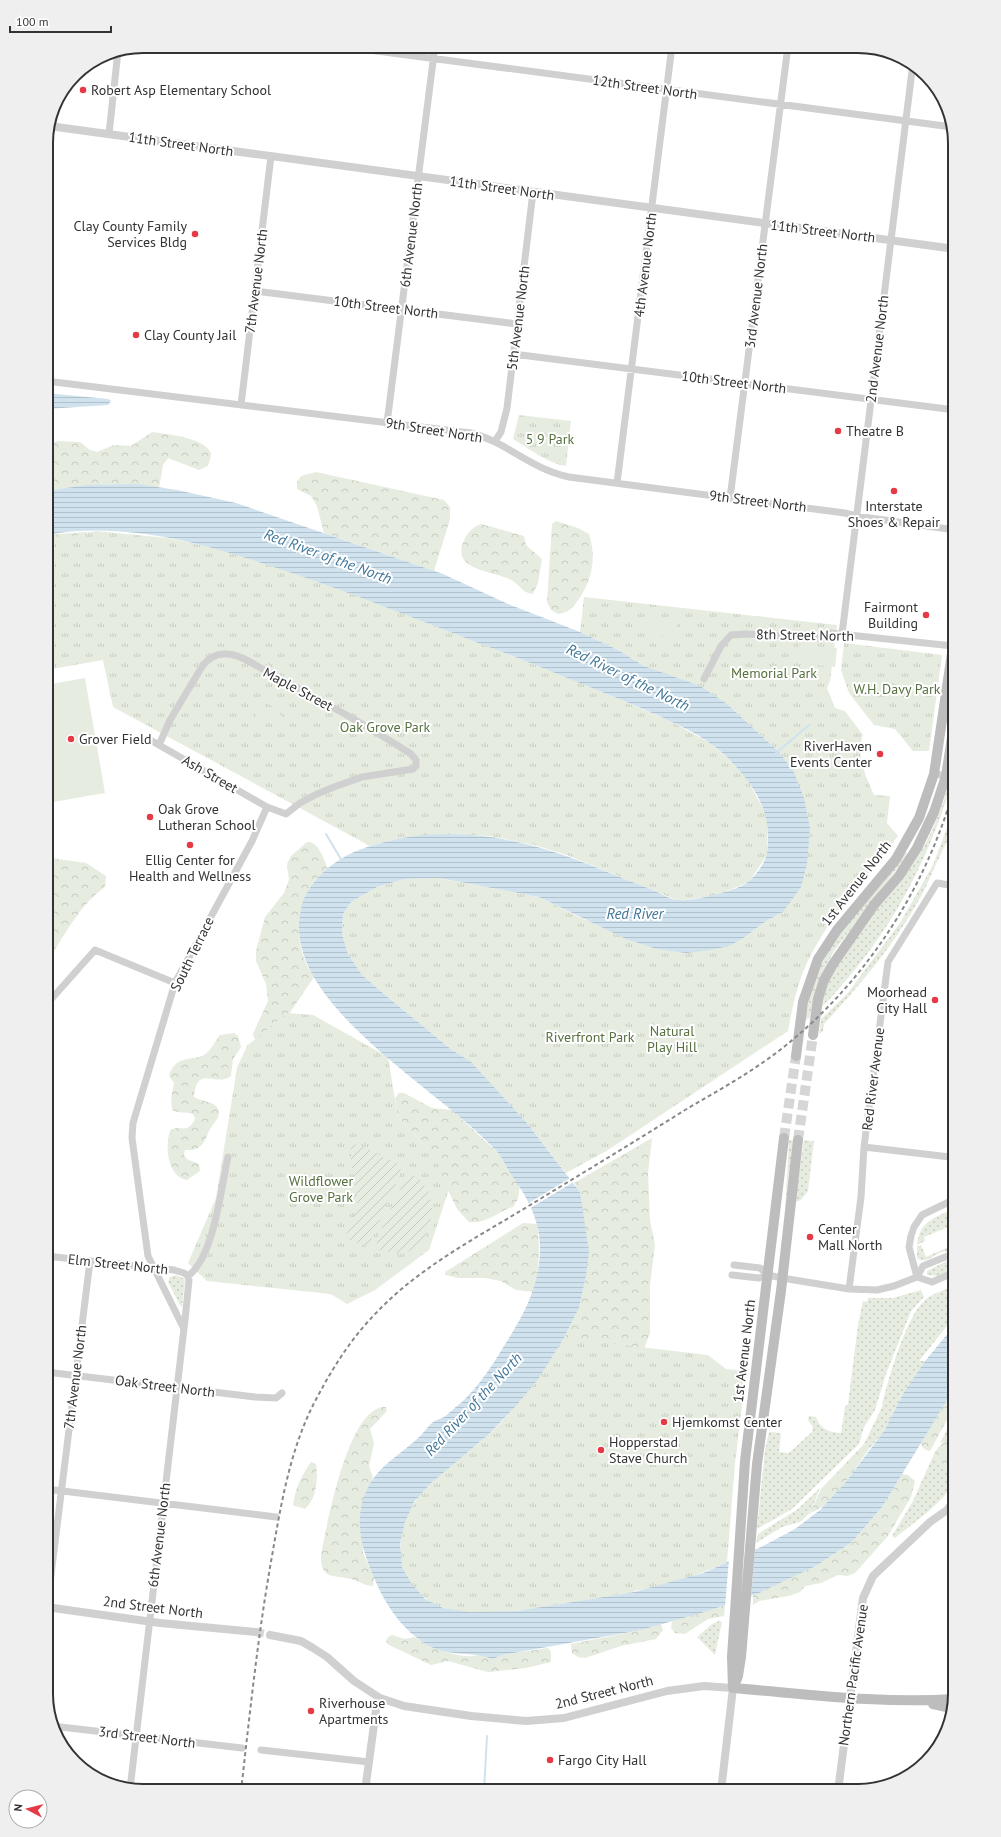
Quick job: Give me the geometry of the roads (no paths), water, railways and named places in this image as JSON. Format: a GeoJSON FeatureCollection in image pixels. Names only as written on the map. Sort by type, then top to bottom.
{"type":"FeatureCollection","features":[{"type":"Feature","properties":{"kind":"main road","name":"1st Avenue North"},"geometry":{"type":"LineString","coordinates":[[796,1056],[803,1002],[818,959],[837,930],[896,859],[919,818],[934,774],[948,684]]}},
{"type":"Feature","properties":{"kind":"main road","name":"1st Avenue North"},"geometry":{"type":"LineString","coordinates":[[813,1035],[818,999],[824,980],[851,936],[899,876],[917,848],[948,780]]}},
{"type":"Feature","properties":{"kind":"main road","name":"1st Avenue North"},"geometry":{"type":"LineString","coordinates":[[736,1657],[745,1461],[784,1138]]}},
{"type":"Feature","properties":{"kind":"main road","name":"1st Avenue North"},"geometry":{"type":"LineString","coordinates":[[733,1688],[757,1464],[782,1278],[798,1140]]}},
{"type":"Feature","properties":{"kind":"main road","name":"2nd Street North"},"geometry":{"type":"LineString","coordinates":[[733,1688],[850,1699],[917,1702],[948,1699]]}},
{"type":"Feature","properties":{"kind":"main road","name":"2nd Street North"},"geometry":{"type":"LineString","coordinates":[[917,1702],[947,1707]]}},
{"type":"Feature","properties":{"kind":"street","name":"12th Street North"},"geometry":{"type":"LineString","coordinates":[[394,53],[946,126]]}},
{"type":"Feature","properties":{"kind":"street","name":"6th Avenue North"},"geometry":{"type":"LineString","coordinates":[[387,423],[434,53]]}},
{"type":"Feature","properties":{"kind":"street","name":"4th Avenue North"},"geometry":{"type":"LineString","coordinates":[[617,483],[671,53]]}},
{"type":"Feature","properties":{"kind":"street","name":"3rd Avenue North"},"geometry":{"type":"LineString","coordinates":[[730,498],[787,53]]}},
{"type":"Feature","properties":{"kind":"street"},"geometry":{"type":"LineString","coordinates":[[109,134],[117,57]]}},
{"type":"Feature","properties":{"kind":"street","name":"2nd Avenue North"},"geometry":{"type":"LineString","coordinates":[[842,634],[912,70]]}},
{"type":"Feature","properties":{"kind":"street","name":"11th Street North"},"geometry":{"type":"LineString","coordinates":[[55,127],[948,248]]}},
{"type":"Feature","properties":{"kind":"street","name":"7th Avenue North"},"geometry":{"type":"LineString","coordinates":[[241,405],[271,156]]}},
{"type":"Feature","properties":{"kind":"street","name":"5th Avenue North"},"geometry":{"type":"LineString","coordinates":[[496,441],[505,420],[533,192]]}},
{"type":"Feature","properties":{"kind":"street","name":"10th Street North"},"geometry":{"type":"LineString","coordinates":[[255,291],[517,324]]}},
{"type":"Feature","properties":{"kind":"street","name":"10th Street North"},"geometry":{"type":"LineString","coordinates":[[513,354],[948,409]]}},
{"type":"Feature","properties":{"kind":"street","name":"9th Street North"},"geometry":{"type":"LineString","coordinates":[[53,382],[471,433],[496,441],[529,462],[554,474],[846,512],[856,516],[948,529]]}},
{"type":"Feature","properties":{"kind":"street","name":"8th Street North"},"geometry":{"type":"LineString","coordinates":[[704,679],[721,646],[731,635],[746,634],[820,638],[830,633],[948,645]]}},
{"type":"Feature","properties":{"kind":"street","name":"Maple Street"},"geometry":{"type":"LineString","coordinates":[[159,745],[170,720],[203,665],[208,659],[216,655],[227,654],[235,656],[331,706],[412,754],[416,760],[416,766],[413,769],[362,777],[334,787],[306,800],[286,814],[267,807]]}},
{"type":"Feature","properties":{"kind":"street","name":"Ash Street"},"geometry":{"type":"LineString","coordinates":[[152,741],[267,807]]}},
{"type":"Feature","properties":{"kind":"street"},"geometry":{"type":"LineString","coordinates":[[934,774],[948,776]]}},
{"type":"Feature","properties":{"kind":"street","name":"South Terrace"},"geometry":{"type":"LineString","coordinates":[[155,1268],[148,1256],[132,1138],[133,1123],[175,983],[252,841],[267,807]]}},
{"type":"Feature","properties":{"kind":"street","name":"Red River Avenue"},"geometry":{"type":"LineString","coordinates":[[849,1289],[861,1197],[864,1147],[888,962],[937,883],[948,885]]}},
{"type":"Feature","properties":{"kind":"street"},"geometry":{"type":"LineString","coordinates":[[53,997],[95,950],[175,983]]}},
{"type":"Feature","properties":{"kind":"street"},"geometry":{"type":"LineString","coordinates":[[864,1147],[948,1157]]}},
{"type":"Feature","properties":{"kind":"street"},"geometry":{"type":"LineString","coordinates":[[188,1276],[193,1273],[213,1231],[228,1157]]}},
{"type":"Feature","properties":{"kind":"street"},"geometry":{"type":"LineString","coordinates":[[917,1277],[909,1247],[914,1226],[922,1215],[948,1203]]}},
{"type":"Feature","properties":{"kind":"street"},"geometry":{"type":"LineString","coordinates":[[917,1277],[923,1266],[948,1256]]}},
{"type":"Feature","properties":{"kind":"street","name":"Elm Street North"},"geometry":{"type":"LineString","coordinates":[[53,1257],[174,1270],[188,1276]]}},
{"type":"Feature","properties":{"kind":"street","name":"7th Avenue North"},"geometry":{"type":"LineString","coordinates":[[53,1550],[90,1261]]}},
{"type":"Feature","properties":{"kind":"street"},"geometry":{"type":"LineString","coordinates":[[734,1265],[760,1268],[768,1275],[782,1278],[849,1289],[877,1290],[894,1286],[917,1277],[932,1282],[948,1275]]}},
{"type":"Feature","properties":{"kind":"street"},"geometry":{"type":"LineString","coordinates":[[155,1268],[184,1328]]}},
{"type":"Feature","properties":{"kind":"street"},"geometry":{"type":"LineString","coordinates":[[732,1274],[759,1278],[768,1275]]}},
{"type":"Feature","properties":{"kind":"street","name":"6th Avenue North"},"geometry":{"type":"LineString","coordinates":[[131,1783],[184,1328],[189,1283],[188,1276]]}},
{"type":"Feature","properties":{"kind":"street","name":"Oak Street North"},"geometry":{"type":"LineString","coordinates":[[53,1373],[255,1397],[276,1398],[282,1393]]}},
{"type":"Feature","properties":{"kind":"street"},"geometry":{"type":"LineString","coordinates":[[53,1490],[276,1517]]}},
{"type":"Feature","properties":{"kind":"street","name":"Northern Pacific Avenue"},"geometry":{"type":"LineString","coordinates":[[839,1784],[863,1598],[873,1576],[920,1532],[948,1509]]}},
{"type":"Feature","properties":{"kind":"street","name":"2nd Street North"},"geometry":{"type":"LineString","coordinates":[[53,1610],[256,1632]]}},
{"type":"Feature","properties":{"kind":"street","name":"2nd Street North"},"geometry":{"type":"LineString","coordinates":[[270,1635],[301,1642],[313,1648],[327,1657],[354,1681],[380,1698],[404,1706],[526,1722],[564,1718],[667,1691],[704,1686],[733,1688]]}},
{"type":"Feature","properties":{"kind":"street","name":"1st Avenue North"},"geometry":{"type":"LineString","coordinates":[[722,1784],[733,1688]]}},
{"type":"Feature","properties":{"kind":"street"},"geometry":{"type":"LineString","coordinates":[[367,1784],[376,1710],[380,1698]]}},
{"type":"Feature","properties":{"kind":"street","name":"3rd Street North"},"geometry":{"type":"LineString","coordinates":[[59,1727],[242,1748]]}},
{"type":"Feature","properties":{"kind":"street"},"geometry":{"type":"LineString","coordinates":[[261,1750],[369,1762]]}},
{"type":"Feature","properties":{"kind":"water"},"geometry":{"type":"Polygon","coordinates":[[[53,394],[108,399],[111,401],[108,405],[53,409],[53,394]]]}},
{"type":"Feature","properties":{"kind":"water","name":"Red River"},"geometry":{"type":"Polygon","coordinates":[[[137,484],[177,490],[236,503],[443,574],[508,604],[580,632],[618,650],[644,666],[700,686],[727,704],[778,751],[793,770],[804,798],[810,828],[807,864],[801,887],[783,912],[766,921],[745,937],[729,946],[686,953],[657,949],[626,939],[539,897],[439,878],[405,879],[377,887],[351,902],[343,914],[342,934],[348,954],[362,975],[452,1050],[471,1062],[527,1123],[580,1192],[589,1252],[586,1276],[579,1308],[564,1338],[539,1378],[516,1406],[488,1435],[431,1483],[414,1502],[405,1522],[400,1544],[402,1567],[411,1583],[425,1599],[443,1608],[470,1612],[517,1611],[634,1592],[703,1573],[763,1546],[795,1529],[820,1510],[845,1483],[884,1431],[904,1392],[925,1361],[948,1333],[948,1399],[882,1507],[852,1542],[816,1566],[759,1593],[708,1611],[641,1630],[502,1655],[493,1659],[479,1655],[450,1653],[436,1649],[416,1637],[392,1611],[385,1601],[370,1567],[362,1542],[360,1516],[366,1491],[377,1473],[412,1444],[433,1422],[444,1417],[462,1402],[480,1383],[490,1368],[518,1323],[530,1299],[539,1262],[540,1248],[538,1227],[527,1199],[498,1153],[473,1128],[369,1042],[337,1009],[313,976],[300,941],[302,905],[305,896],[310,887],[332,865],[359,850],[390,841],[421,836],[451,834],[481,836],[541,848],[570,857],[655,891],[671,899],[683,900],[711,896],[745,884],[760,868],[765,861],[768,849],[767,821],[758,797],[743,774],[724,754],[706,740],[679,725],[641,708],[543,668],[400,612],[260,562],[230,553],[169,538],[139,533],[77,531],[53,534],[53,490],[87,485],[137,484]]]}},
{"type":"Feature","properties":{"kind":"waterway"},"geometry":{"type":"LineString","coordinates":[[776,753],[809,725]]}},
{"type":"Feature","properties":{"kind":"waterway"},"geometry":{"type":"LineString","coordinates":[[326,834],[342,861]]}},
{"type":"Feature","properties":{"kind":"waterway"},"geometry":{"type":"LineString","coordinates":[[484,1784],[487,1736]]}},
{"type":"Feature","properties":{"kind":"tunnel"},"geometry":{"type":"LineString","coordinates":[[798,1140],[813,1035]]}},
{"type":"Feature","properties":{"kind":"tunnel"},"geometry":{"type":"LineString","coordinates":[[784,1138],[796,1056]]}},
{"type":"Feature","properties":{"kind":"tunnel"},"geometry":{"type":"LineString","coordinates":[[256,1632],[270,1635]]}},
{"type":"Feature","properties":{"kind":"railway"},"geometry":{"type":"LineString","coordinates":[[242,1784],[263,1615],[272,1556],[289,1472],[310,1411],[326,1381],[360,1330],[377,1312],[410,1282],[446,1256],[749,1072],[785,1046],[815,1020],[842,992],[890,929],[911,895],[928,860],[948,807]]}},
{"type":"Feature","properties":{"kind":"place","name":"Robert Asp Elementary School"},"geometry":{"type":"Point","coordinates":[83,90]}},
{"type":"Feature","properties":{"kind":"place","name":"Clay County Family Services Bldg"},"geometry":{"type":"Point","coordinates":[195,234]}},
{"type":"Feature","properties":{"kind":"place","name":"Clay County Jail"},"geometry":{"type":"Point","coordinates":[136,335]}},
{"type":"Feature","properties":{"kind":"place","name":"Theatre B"},"geometry":{"type":"Point","coordinates":[838,431]}},
{"type":"Feature","properties":{"kind":"place","name":"Interstate Shoes & Repair"},"geometry":{"type":"Point","coordinates":[894,491]}},
{"type":"Feature","properties":{"kind":"place","name":"Fairmont Building"},"geometry":{"type":"Point","coordinates":[926,615]}},
{"type":"Feature","properties":{"kind":"place","name":"Grover Field"},"geometry":{"type":"Point","coordinates":[71,739]}},
{"type":"Feature","properties":{"kind":"place","name":"RiverHaven Events Center"},"geometry":{"type":"Point","coordinates":[880,754]}},
{"type":"Feature","properties":{"kind":"place","name":"Oak Grove Lutheran School"},"geometry":{"type":"Point","coordinates":[150,817]}},
{"type":"Feature","properties":{"kind":"place","name":"Ellig Center for Health and Wellness"},"geometry":{"type":"Point","coordinates":[190,845]}},
{"type":"Feature","properties":{"kind":"place","name":"Moorhead City Hall"},"geometry":{"type":"Point","coordinates":[935,1000]}},
{"type":"Feature","properties":{"kind":"place","name":"Center Mall North"},"geometry":{"type":"Point","coordinates":[810,1237]}},
{"type":"Feature","properties":{"kind":"place","name":"Hjemkomst Center"},"geometry":{"type":"Point","coordinates":[664,1422]}},
{"type":"Feature","properties":{"kind":"place","name":"Hopperstad Stave Church"},"geometry":{"type":"Point","coordinates":[601,1450]}},
{"type":"Feature","properties":{"kind":"place","name":"Riverhouse Apartments"},"geometry":{"type":"Point","coordinates":[311,1711]}},
{"type":"Feature","properties":{"kind":"place","name":"Fargo City Hall"},"geometry":{"type":"Point","coordinates":[550,1760]}},
{"type":"Feature","properties":{"kind":"park label","name":"5 9 Park"},"geometry":{"type":"Point","coordinates":[550,439]}},
{"type":"Feature","properties":{"kind":"park label","name":"Memorial Park"},"geometry":{"type":"Point","coordinates":[774,673]}},
{"type":"Feature","properties":{"kind":"park label","name":"W.H. Davy Park"},"geometry":{"type":"Point","coordinates":[897,689]}},
{"type":"Feature","properties":{"kind":"park label","name":"Oak Grove Park"},"geometry":{"type":"Point","coordinates":[385,727]}},
{"type":"Feature","properties":{"kind":"park label","name":"Riverfront Park"},"geometry":{"type":"Point","coordinates":[590,1037]}},
{"type":"Feature","properties":{"kind":"park label","name":"Natural Play Hill"},"geometry":{"type":"Point","coordinates":[672,1040]}},
{"type":"Feature","properties":{"kind":"park label","name":"Wildflower Grove Park"},"geometry":{"type":"Point","coordinates":[321,1190]}},
{"type":"Feature","properties":{"kind":"water label","name":"Red River of the North"},"geometry":{"type":"Point","coordinates":[328,556]}},
{"type":"Feature","properties":{"kind":"water label","name":"Red River of the North"},"geometry":{"type":"Point","coordinates":[628,677]}},
{"type":"Feature","properties":{"kind":"water label","name":"Red River of the North"},"geometry":{"type":"Point","coordinates":[473,1404]}}]}
